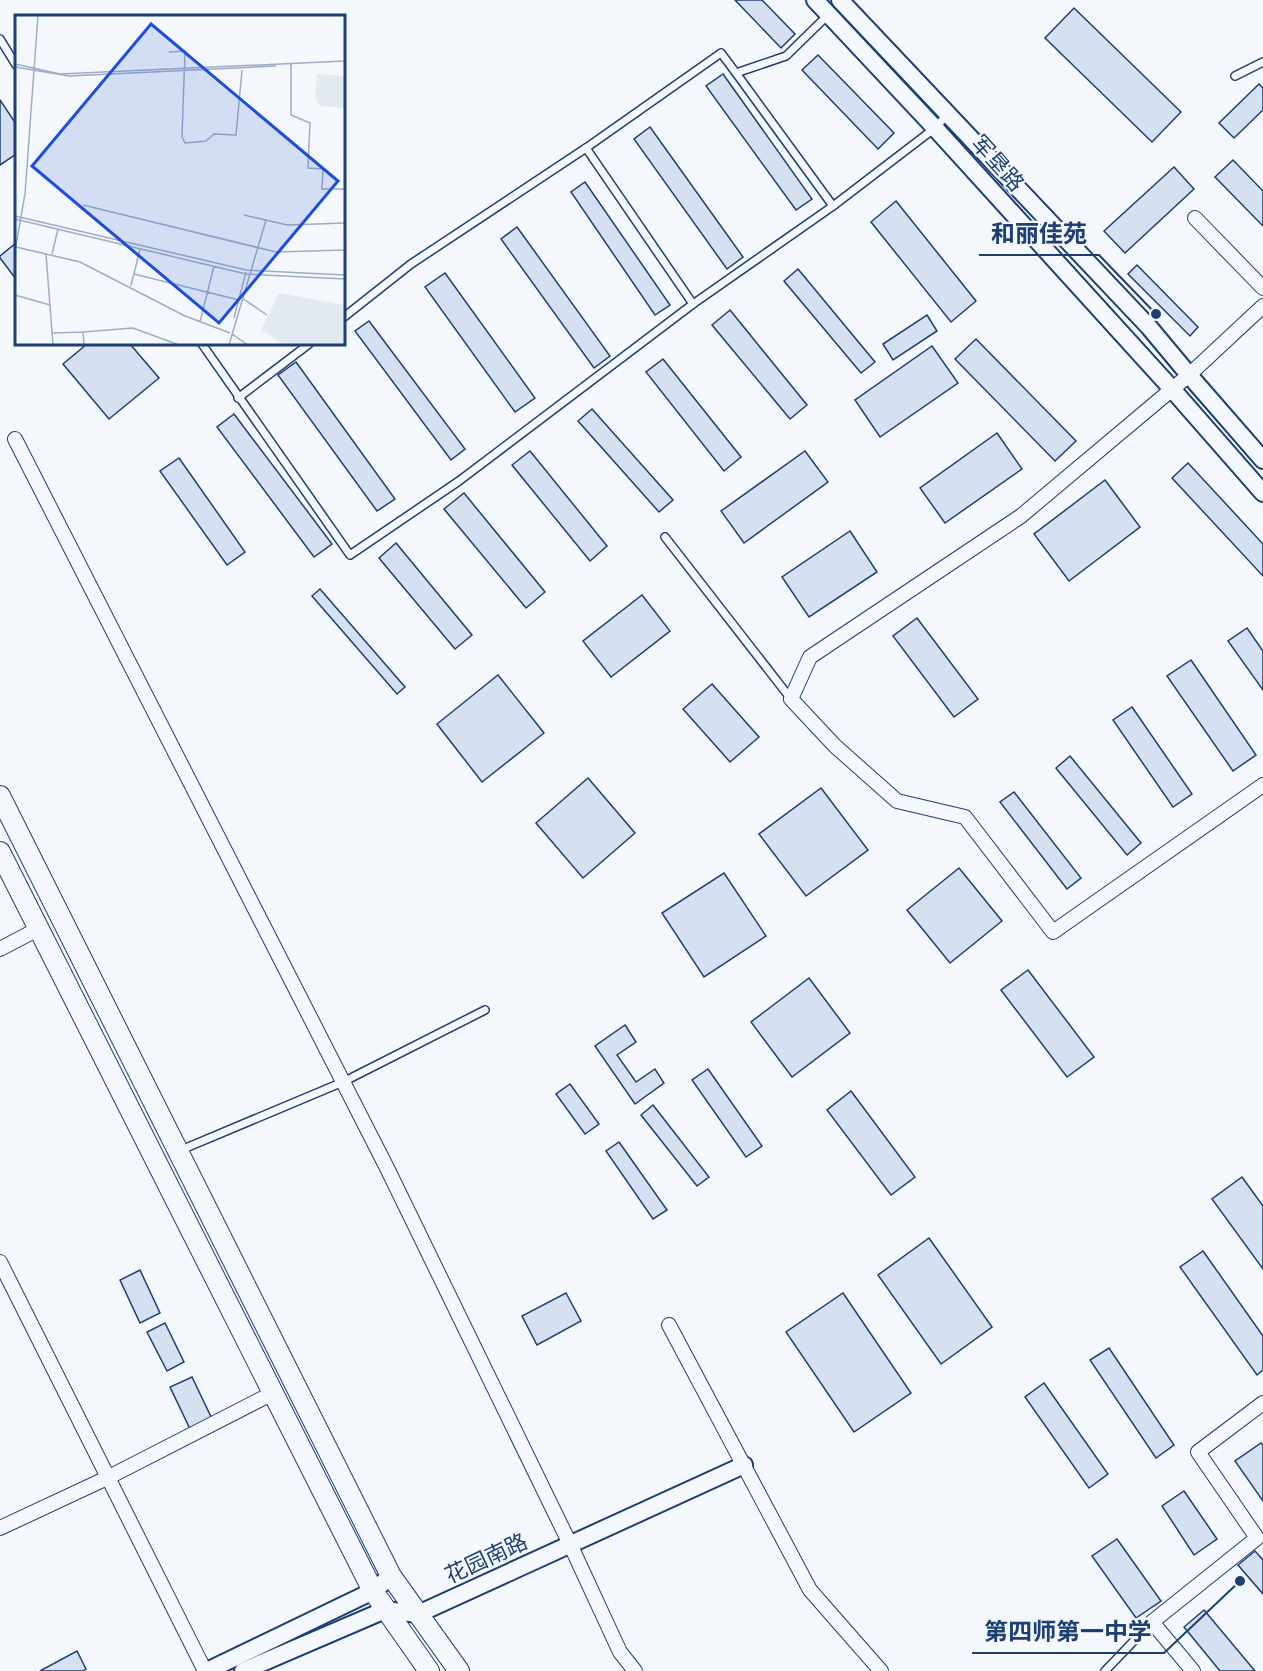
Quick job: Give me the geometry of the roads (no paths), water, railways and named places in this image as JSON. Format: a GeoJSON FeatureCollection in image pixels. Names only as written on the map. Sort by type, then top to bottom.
{"type":"FeatureCollection","features":[{"type":"Feature","properties":{"kind":"main road"},"geometry":{"type":"LineString","coordinates":[[0,796],[391,1576],[459,1671]]}},
{"type":"Feature","properties":{"kind":"main road"},"geometry":{"type":"LineString","coordinates":[[0,852],[373,1591],[429,1671]]}},
{"type":"Feature","properties":{"kind":"street","name":"军垦路"},"geometry":{"type":"LineString","coordinates":[[815,0],[935,128],[1172,389],[1263,493]]}},
{"type":"Feature","properties":{"kind":"street","name":"军垦路"},"geometry":{"type":"LineString","coordinates":[[840,0],[1149,327],[1263,460]]}},
{"type":"Feature","properties":{"kind":"street"},"geometry":{"type":"LineString","coordinates":[[1196,218],[1263,288]]}},
{"type":"Feature","properties":{"kind":"street"},"geometry":{"type":"LineString","coordinates":[[1263,306],[1189,375],[1022,516],[810,657],[791,699],[835,746],[897,801],[965,817],[1053,932],[1263,785]]}},
{"type":"Feature","properties":{"kind":"street"},"geometry":{"type":"LineString","coordinates":[[15,439],[343,1082],[570,1544],[620,1652],[635,1671]]}},
{"type":"Feature","properties":{"kind":"street"},"geometry":{"type":"LineString","coordinates":[[0,949],[38,929]]}},
{"type":"Feature","properties":{"kind":"street"},"geometry":{"type":"LineString","coordinates":[[0,1262],[206,1671],[373,1591],[391,1576]]}},
{"type":"Feature","properties":{"kind":"street"},"geometry":{"type":"LineString","coordinates":[[669,1325],[810,1590],[881,1671]]}},
{"type":"Feature","properties":{"kind":"street"},"geometry":{"type":"LineString","coordinates":[[0,1528],[107,1478],[273,1393]]}},
{"type":"Feature","properties":{"kind":"street"},"geometry":{"type":"LineString","coordinates":[[1192,1671],[1152,1622],[1257,1538],[1198,1452],[1263,1403]]}},
{"type":"Feature","properties":{"kind":"street","name":"花园南路"},"geometry":{"type":"LineString","coordinates":[[418,1614],[744,1465]]}},
{"type":"Feature","properties":{"kind":"street"},"geometry":{"type":"LineString","coordinates":[[243,1671],[385,1610],[418,1614]]}},
{"type":"Feature","properties":{"kind":"lane"},"geometry":{"type":"LineString","coordinates":[[736,73],[786,56],[828,14]]}},
{"type":"Feature","properties":{"kind":"lane"},"geometry":{"type":"LineString","coordinates":[[1,45],[15,64]]}},
{"type":"Feature","properties":{"kind":"lane"},"geometry":{"type":"LineString","coordinates":[[345,316],[411,264],[586,148],[721,53],[832,206]]}},
{"type":"Feature","properties":{"kind":"lane"},"geometry":{"type":"LineString","coordinates":[[1235,76],[1263,62]]}},
{"type":"Feature","properties":{"kind":"lane"},"geometry":{"type":"LineString","coordinates":[[203,345],[350,555],[459,481],[693,304],[832,206],[935,128],[948,114]]}},
{"type":"Feature","properties":{"kind":"lane"},"geometry":{"type":"LineString","coordinates":[[586,148],[693,304]]}},
{"type":"Feature","properties":{"kind":"lane"},"geometry":{"type":"LineString","coordinates":[[238,398],[308,345]]}},
{"type":"Feature","properties":{"kind":"lane"},"geometry":{"type":"LineString","coordinates":[[665,537],[791,699]]}},
{"type":"Feature","properties":{"kind":"lane"},"geometry":{"type":"LineString","coordinates":[[179,1151],[343,1082],[485,1010]]}},
{"type":"Feature","properties":{"kind":"lane"},"geometry":{"type":"LineString","coordinates":[[1105,1671],[1152,1622]]}},
{"type":"Feature","properties":{"kind":"place","name":"和丽佳苑"},"geometry":{"type":"Point","coordinates":[1156,314]}},
{"type":"Feature","properties":{"kind":"place","name":"第四师第一中学"},"geometry":{"type":"Point","coordinates":[1240,1581]}}]}
